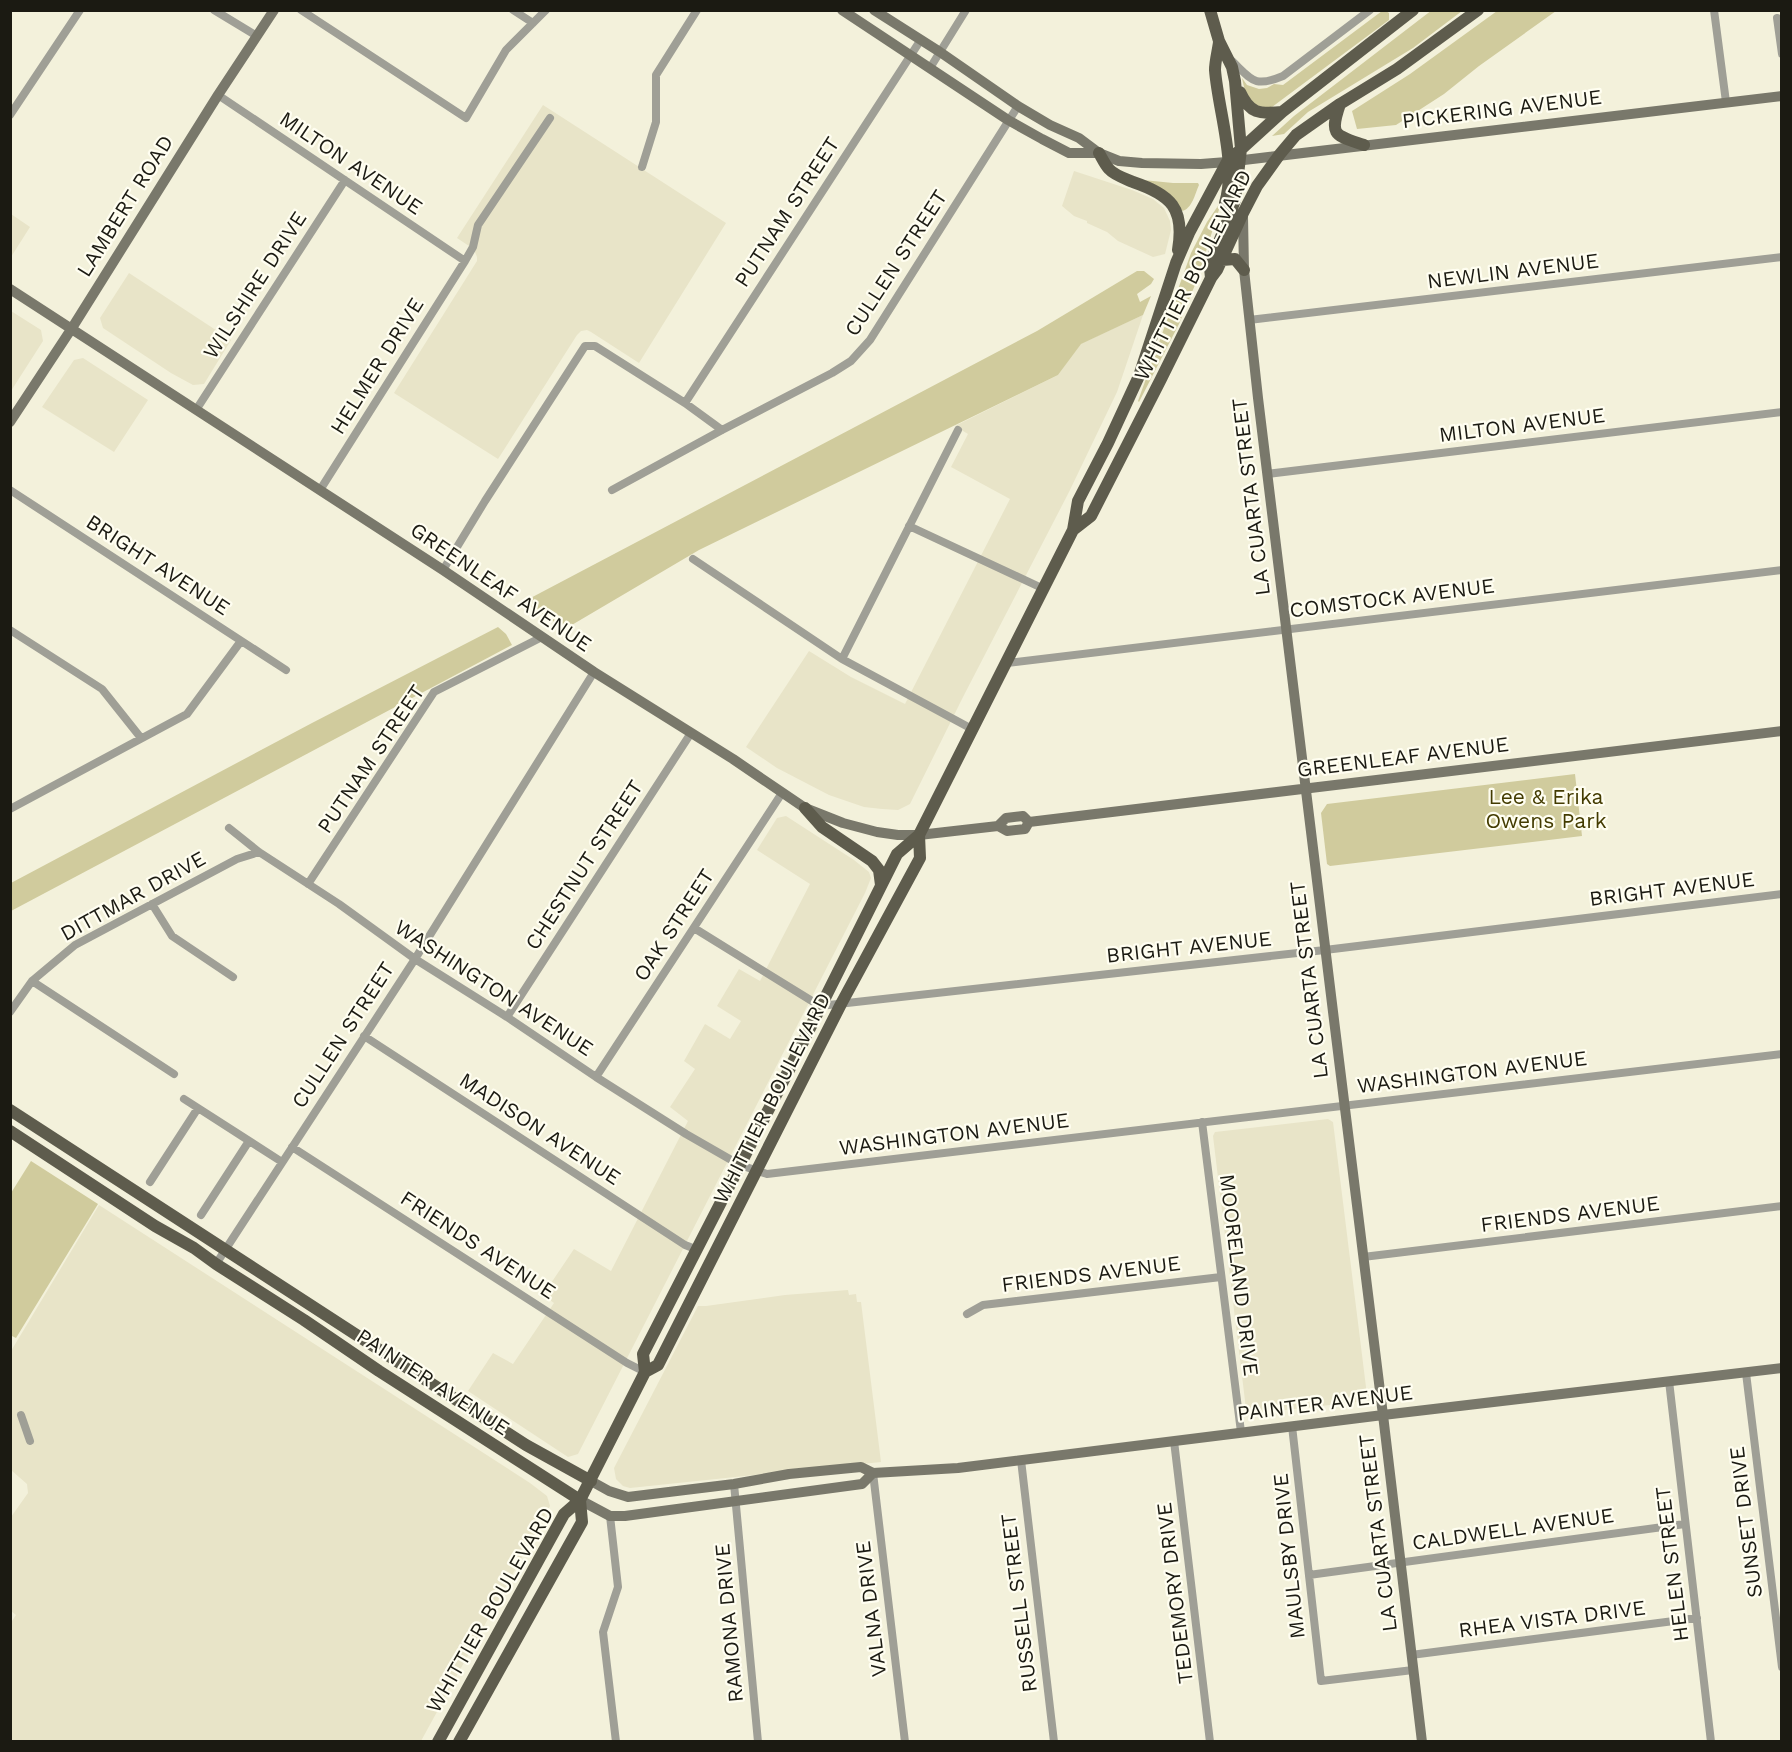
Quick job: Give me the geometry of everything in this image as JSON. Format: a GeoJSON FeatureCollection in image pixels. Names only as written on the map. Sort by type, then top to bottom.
{"type":"FeatureCollection","features":[{"type":"Feature","properties":{"kind":"main road"},"geometry":{"type":"LineString","coordinates":[[1210,10],[1219,41],[1232,67],[1235,81],[1241,155],[1235,200],[1218,257]]}},
{"type":"Feature","properties":{"kind":"main road","name":"WHITTIER BOULEVARD"},"geometry":{"type":"LineString","coordinates":[[1073,530],[1091,516],[1217,270],[1218,257],[1257,186],[1280,154],[1296,135],[1340,104],[1397,69],[1478,10]]}},
{"type":"Feature","properties":{"kind":"main road","name":"WHITTIER BOULEVARD"},"geometry":{"type":"LineString","coordinates":[[438,1742],[564,1514],[580,1500],[591,1481],[645,1372],[643,1354],[698,1250],[881,885],[897,854],[919,835],[1044,589],[1073,530],[1078,501],[1108,444],[1139,376],[1176,263],[1227,162],[1241,155],[1282,112],[1405,13]]}},
{"type":"Feature","properties":{"kind":"main road"},"geometry":{"type":"LineString","coordinates":[[1218,257],[1214,240],[1227,197],[1226,139],[1215,68],[1219,41]]}},
{"type":"Feature","properties":{"kind":"main road"},"geometry":{"type":"LineString","coordinates":[[1235,81],[1245,104],[1254,111],[1282,112]]}},
{"type":"Feature","properties":{"kind":"main road"},"geometry":{"type":"LineString","coordinates":[[1340,104],[1334,120],[1337,133],[1364,145]]}},
{"type":"Feature","properties":{"kind":"main road"},"geometry":{"type":"LineString","coordinates":[[1099,153],[1109,170],[1127,180],[1152,188],[1167,199],[1178,214],[1180,238],[1176,263]]}},
{"type":"Feature","properties":{"kind":"main road"},"geometry":{"type":"LineString","coordinates":[[1218,257],[1235,259],[1244,270]]}},
{"type":"Feature","properties":{"kind":"main road"},"geometry":{"type":"LineString","coordinates":[[805,808],[822,827],[872,861],[879,870],[881,885]]}},
{"type":"Feature","properties":{"kind":"main road","name":"WHITTIER BOULEVARD"},"geometry":{"type":"LineString","coordinates":[[645,1372],[658,1365],[841,1004],[920,858],[919,835]]}},
{"type":"Feature","properties":{"kind":"main road","name":"PAINTER AVENUE"},"geometry":{"type":"LineString","coordinates":[[10,1110],[544,1456],[591,1481]]}},
{"type":"Feature","properties":{"kind":"main road","name":"PAINTER AVENUE"},"geometry":{"type":"LineString","coordinates":[[10,1131],[580,1500]]}},
{"type":"Feature","properties":{"kind":"main road"},"geometry":{"type":"LineString","coordinates":[[260,1292],[272,1291],[303,1310],[315,1308]]}},
{"type":"Feature","properties":{"kind":"main road","name":"WHITTIER BOULEVARD"},"geometry":{"type":"LineString","coordinates":[[459,1742],[582,1522],[580,1500]]}},
{"type":"Feature","properties":{"kind":"street"},"geometry":{"type":"LineString","coordinates":[[10,115],[80,10]]}},
{"type":"Feature","properties":{"kind":"street"},"geometry":{"type":"LineString","coordinates":[[214,10],[256,36]]}},
{"type":"Feature","properties":{"kind":"street","name":"LAMBERT ROAD"},"geometry":{"type":"LineString","coordinates":[[10,422],[274,10]]}},
{"type":"Feature","properties":{"kind":"street"},"geometry":{"type":"LineString","coordinates":[[301,10],[466,118],[506,50],[546,10]]}},
{"type":"Feature","properties":{"kind":"street"},"geometry":{"type":"LineString","coordinates":[[513,10],[533,23]]}},
{"type":"Feature","properties":{"kind":"street"},"geometry":{"type":"LineString","coordinates":[[642,167],[656,122],[656,75],[697,10]]}},
{"type":"Feature","properties":{"kind":"street"},"geometry":{"type":"LineString","coordinates":[[842,10],[1008,120],[1069,153],[1099,153]]}},
{"type":"Feature","properties":{"kind":"street"},"geometry":{"type":"LineString","coordinates":[[874,10],[1018,106],[1078,138],[1099,153],[1119,160],[1142,163],[1227,162]]}},
{"type":"Feature","properties":{"kind":"street"},"geometry":{"type":"LineString","coordinates":[[930,68],[966,10]]}},
{"type":"Feature","properties":{"kind":"street"},"geometry":{"type":"LineString","coordinates":[[1226,56],[1255,81],[1262,83],[1273,80],[1283,76],[1371,10]]}},
{"type":"Feature","properties":{"kind":"street"},"geometry":{"type":"LineString","coordinates":[[1714,10],[1726,102]]}},
{"type":"Feature","properties":{"kind":"street"},"geometry":{"type":"LineString","coordinates":[[1777,18],[1782,54]]}},
{"type":"Feature","properties":{"kind":"street","name":"PUTNAM STREET"},"geometry":{"type":"LineString","coordinates":[[685,403],[920,41]]}},
{"type":"Feature","properties":{"kind":"street","name":"MILTON AVENUE"},"geometry":{"type":"LineString","coordinates":[[218,95],[465,261]]}},
{"type":"Feature","properties":{"kind":"street","name":"PICKERING AVENUE"},"geometry":{"type":"LineString","coordinates":[[1241,155],[1280,154],[1364,145],[1782,96]]}},
{"type":"Feature","properties":{"kind":"street","name":"CULLEN STREET"},"geometry":{"type":"LineString","coordinates":[[612,490],[851,361],[870,340],[1018,106]]}},
{"type":"Feature","properties":{"kind":"street","name":"HELMER DRIVE"},"geometry":{"type":"LineString","coordinates":[[320,490],[465,261],[473,247],[478,225],[550,118]]}},
{"type":"Feature","properties":{"kind":"street","name":"WILSHIRE DRIVE"},"geometry":{"type":"LineString","coordinates":[[196,410],[345,180]]}},
{"type":"Feature","properties":{"kind":"street","name":"LA CUARTA STREET"},"geometry":{"type":"LineString","coordinates":[[1243,213],[1244,270],[1249,320],[1422,1742]]}},
{"type":"Feature","properties":{"kind":"street","name":"NEWLIN AVENUE"},"geometry":{"type":"LineString","coordinates":[[1249,320],[1782,257]]}},
{"type":"Feature","properties":{"kind":"street","name":"GREENLEAF AVENUE"},"geometry":{"type":"LineString","coordinates":[[10,290],[72,328],[443,570],[594,672],[691,732],[805,808],[836,821],[877,832],[919,835],[998,826],[1006,818],[1011,817],[1023,816],[1029,822],[1782,731]]}},
{"type":"Feature","properties":{"kind":"street"},"geometry":{"type":"LineString","coordinates":[[443,570],[488,495],[585,346],[595,346],[685,403],[722,430]]}},
{"type":"Feature","properties":{"kind":"street","name":"MILTON AVENUE"},"geometry":{"type":"LineString","coordinates":[[1268,474],[1782,412]]}},
{"type":"Feature","properties":{"kind":"street"},"geometry":{"type":"LineString","coordinates":[[842,659],[958,430]]}},
{"type":"Feature","properties":{"kind":"street","name":"BRIGHT AVENUE"},"geometry":{"type":"LineString","coordinates":[[10,490],[286,670]]}},
{"type":"Feature","properties":{"kind":"street"},"geometry":{"type":"LineString","coordinates":[[909,526],[1044,589]]}},
{"type":"Feature","properties":{"kind":"street"},"geometry":{"type":"LineString","coordinates":[[693,559],[842,659],[972,729]]}},
{"type":"Feature","properties":{"kind":"street","name":"COMSTOCK AVENUE"},"geometry":{"type":"LineString","coordinates":[[1007,663],[1782,570]]}},
{"type":"Feature","properties":{"kind":"street"},"geometry":{"type":"LineString","coordinates":[[10,630],[102,689],[141,738]]}},
{"type":"Feature","properties":{"kind":"street","name":"PUTNAM STREET"},"geometry":{"type":"LineString","coordinates":[[308,884],[434,692],[542,636]]}},
{"type":"Feature","properties":{"kind":"street"},"geometry":{"type":"LineString","coordinates":[[10,809],[187,714],[241,641]]}},
{"type":"Feature","properties":{"kind":"street","name":"CULLEN STREET"},"geometry":{"type":"LineString","coordinates":[[216,1264],[415,959],[594,672]]}},
{"type":"Feature","properties":{"kind":"street","name":"CHESTNUT STREET"},"geometry":{"type":"LineString","coordinates":[[507,1017],[691,732]]}},
{"type":"Feature","properties":{"kind":"street","name":"OAK STREET"},"geometry":{"type":"LineString","coordinates":[[596,1077],[782,793]]}},
{"type":"Feature","properties":{"kind":"street","name":"WASHINGTON AVENUE"},"geometry":{"type":"LineString","coordinates":[[230,828],[259,852],[339,904],[415,959],[596,1077],[740,1165],[767,1174],[1782,1054]]}},
{"type":"Feature","properties":{"kind":"street","name":"DITTMAR DRIVE"},"geometry":{"type":"LineString","coordinates":[[10,1012],[32,981],[75,945],[237,860],[259,852]]}},
{"type":"Feature","properties":{"kind":"street","name":"BRIGHT AVENUE"},"geometry":{"type":"LineString","coordinates":[[820,1006],[1325,950],[1782,894]]}},
{"type":"Feature","properties":{"kind":"street"},"geometry":{"type":"LineString","coordinates":[[152,904],[172,936],[233,977]]}},
{"type":"Feature","properties":{"kind":"street"},"geometry":{"type":"LineString","coordinates":[[694,928],[820,1006]]}},
{"type":"Feature","properties":{"kind":"street"},"geometry":{"type":"LineString","coordinates":[[32,981],[174,1074]]}},
{"type":"Feature","properties":{"kind":"street","name":"MADISON AVENUE"},"geometry":{"type":"LineString","coordinates":[[364,1036],[685,1245],[698,1250]]}},
{"type":"Feature","properties":{"kind":"street"},"geometry":{"type":"LineString","coordinates":[[184,1099],[282,1162]]}},
{"type":"Feature","properties":{"kind":"street"},"geometry":{"type":"LineString","coordinates":[[150,1182],[198,1108]]}},
{"type":"Feature","properties":{"kind":"street","name":"MOORELAND DRIVE"},"geometry":{"type":"LineString","coordinates":[[1202,1122],[1240,1432]]}},
{"type":"Feature","properties":{"kind":"street"},"geometry":{"type":"LineString","coordinates":[[201,1215],[249,1141]]}},
{"type":"Feature","properties":{"kind":"street","name":"FRIENDS AVENUE"},"geometry":{"type":"LineString","coordinates":[[292,1147],[645,1372]]}},
{"type":"Feature","properties":{"kind":"street","name":"FRIENDS AVENUE"},"geometry":{"type":"LineString","coordinates":[[1363,1257],[1782,1206]]}},
{"type":"Feature","properties":{"kind":"street","name":"FRIENDS AVENUE"},"geometry":{"type":"LineString","coordinates":[[967,1314],[983,1305],[1221,1277]]}},
{"type":"Feature","properties":{"kind":"street","name":"PAINTER AVENUE"},"geometry":{"type":"LineString","coordinates":[[591,1481],[609,1491],[628,1497],[734,1484],[789,1474],[861,1467],[873,1473],[958,1468],[1782,1368]]}},
{"type":"Feature","properties":{"kind":"street","name":"SUNSET DRIVE"},"geometry":{"type":"LineString","coordinates":[[1746,1373],[1782,1667]]}},
{"type":"Feature","properties":{"kind":"street","name":"HELEN STREET"},"geometry":{"type":"LineString","coordinates":[[1669,1382],[1711,1742]]}},
{"type":"Feature","properties":{"kind":"street"},"geometry":{"type":"LineString","coordinates":[[21,1415],[30,1441]]}},
{"type":"Feature","properties":{"kind":"street","name":"MAULSBY DRIVE"},"geometry":{"type":"LineString","coordinates":[[1292,1426],[1321,1681],[1413,1670]]}},
{"type":"Feature","properties":{"kind":"street","name":"TEDEMORY DRIVE"},"geometry":{"type":"LineString","coordinates":[[1174,1441],[1210,1742]]}},
{"type":"Feature","properties":{"kind":"street","name":"RUSSELL STREET"},"geometry":{"type":"LineString","coordinates":[[1021,1460],[1054,1742]]}},
{"type":"Feature","properties":{"kind":"street","name":"PAINTER AVENUE"},"geometry":{"type":"LineString","coordinates":[[580,1500],[610,1516],[625,1516],[862,1484],[873,1473]]}},
{"type":"Feature","properties":{"kind":"street","name":"VALNA DRIVE"},"geometry":{"type":"LineString","coordinates":[[873,1473],[905,1742]]}},
{"type":"Feature","properties":{"kind":"street","name":"RAMONA DRIVE"},"geometry":{"type":"LineString","coordinates":[[734,1484],[758,1742]]}},
{"type":"Feature","properties":{"kind":"street"},"geometry":{"type":"LineString","coordinates":[[610,1516],[618,1587],[603,1632],[616,1742]]}},
{"type":"Feature","properties":{"kind":"street","name":"CALDWELL AVENUE"},"geometry":{"type":"LineString","coordinates":[[1309,1575],[1685,1524]]}},
{"type":"Feature","properties":{"kind":"street","name":"RHEA VISTA DRIVE"},"geometry":{"type":"LineString","coordinates":[[1412,1655],[1697,1618]]}},
{"type":"Feature","properties":{"kind":"shaded area"},"geometry":{"type":"Polygon","coordinates":[[[543,105],[726,223],[639,363],[591,332],[581,331],[498,459],[394,393],[477,261],[475,252],[457,238],[543,105]]]}},
{"type":"Feature","properties":{"kind":"shaded area"},"geometry":{"type":"Polygon","coordinates":[[[1074,171],[1132,190],[1153,199],[1164,208],[1171,230],[1165,254],[1153,257],[1118,241],[1107,232],[1074,216],[1062,206],[1074,171]]]}},
{"type":"Feature","properties":{"kind":"shaded area"},"geometry":{"type":"Polygon","coordinates":[[[11,214],[30,227],[11,257],[11,214]]]}},
{"type":"Feature","properties":{"kind":"shaded area"},"geometry":{"type":"Polygon","coordinates":[[[129,273],[231,340],[204,384],[193,385],[171,373],[103,328],[100,318],[129,273]]]}},
{"type":"Feature","properties":{"kind":"shaded area"},"geometry":{"type":"Polygon","coordinates":[[[11,311],[41,330],[43,341],[11,391],[11,311]]]}},
{"type":"Feature","properties":{"kind":"shaded area"},"geometry":{"type":"Polygon","coordinates":[[[1143,315],[1117,392],[1069,492],[910,804],[898,810],[864,807],[829,795],[777,768],[746,747],[809,651],[851,677],[905,704],[1010,499],[951,467],[968,434],[955,426],[1058,375],[1080,344],[1143,315]]]}},
{"type":"Feature","properties":{"kind":"shaded area"},"geometry":{"type":"Polygon","coordinates":[[[83,358],[148,400],[114,452],[42,407],[74,360],[83,358]]]}},
{"type":"Feature","properties":{"kind":"shaded area"},"geometry":{"type":"Polygon","coordinates":[[[786,816],[854,860],[869,872],[871,878],[578,1454],[568,1457],[468,1391],[493,1353],[513,1364],[554,1303],[543,1295],[574,1249],[611,1271],[688,1121],[670,1107],[695,1069],[684,1061],[705,1024],[730,1039],[741,1021],[717,1006],[739,969],[760,981],[810,884],[757,850],[777,818],[786,816]]]}},
{"type":"Feature","properties":{"kind":"shaded area"},"geometry":{"type":"Polygon","coordinates":[[[1328,1119],[1333,1122],[1367,1395],[1365,1401],[1251,1414],[1246,1409],[1213,1136],[1215,1132],[1328,1119]]]}},
{"type":"Feature","properties":{"kind":"shaded area"},"geometry":{"type":"Polygon","coordinates":[[[99,1205],[547,1496],[550,1506],[421,1741],[11,1741],[10,1624],[16,1615],[11,1611],[11,1517],[28,1493],[27,1484],[11,1470],[11,1351],[99,1205]]]}},
{"type":"Feature","properties":{"kind":"shaded area"},"geometry":{"type":"Polygon","coordinates":[[[848,1290],[849,1295],[856,1294],[857,1302],[861,1302],[881,1462],[630,1488],[623,1486],[616,1479],[614,1468],[698,1306],[848,1290]]]}},
{"type":"Feature","properties":{"kind":"green space"},"geometry":{"type":"Polygon","coordinates":[[[1432,10],[1462,11],[1413,48],[1308,112],[1284,134],[1272,136],[1294,116],[1432,10]]]}},
{"type":"Feature","properties":{"kind":"green space"},"geometry":{"type":"Polygon","coordinates":[[[1382,11],[1389,13],[1389,20],[1272,107],[1259,106],[1250,101],[1242,78],[1247,85],[1259,89],[1274,84],[1283,85],[1382,11]]]}},
{"type":"Feature","properties":{"kind":"green space"},"geometry":{"type":"Polygon","coordinates":[[[1497,11],[1556,11],[1444,94],[1396,125],[1357,129],[1352,111],[1410,74],[1497,11]]]}},
{"type":"Feature","properties":{"kind":"green space"},"geometry":{"type":"Polygon","coordinates":[[[1143,180],[1198,183],[1199,185],[1191,204],[1182,211],[1165,191],[1143,180]]]}},
{"type":"Feature","properties":{"kind":"green space"},"geometry":{"type":"Polygon","coordinates":[[[1222,200],[1197,280],[1179,324],[1139,402],[1191,253],[1207,222],[1222,200]]]}},
{"type":"Feature","properties":{"kind":"green space"},"geometry":{"type":"Polygon","coordinates":[[[1137,271],[1144,271],[1154,279],[1137,294],[1140,302],[1151,296],[1143,315],[1081,344],[1058,375],[699,550],[565,629],[523,602],[1037,331],[1137,271]]]}},
{"type":"Feature","properties":{"kind":"green space"},"geometry":{"type":"Polygon","coordinates":[[[498,627],[506,634],[512,645],[11,911],[11,883],[498,627]]]}},
{"type":"Feature","properties":{"kind":"green space","name":"Lee & Erika Owens Park"},"geometry":{"type":"Polygon","coordinates":[[[1575,774],[1582,836],[1330,866],[1327,864],[1321,813],[1327,804],[1575,774]]]}},
{"type":"Feature","properties":{"kind":"green space"},"geometry":{"type":"Polygon","coordinates":[[[31,1161],[98,1204],[16,1338],[10,1335],[11,1193],[31,1161]]]}}]}
